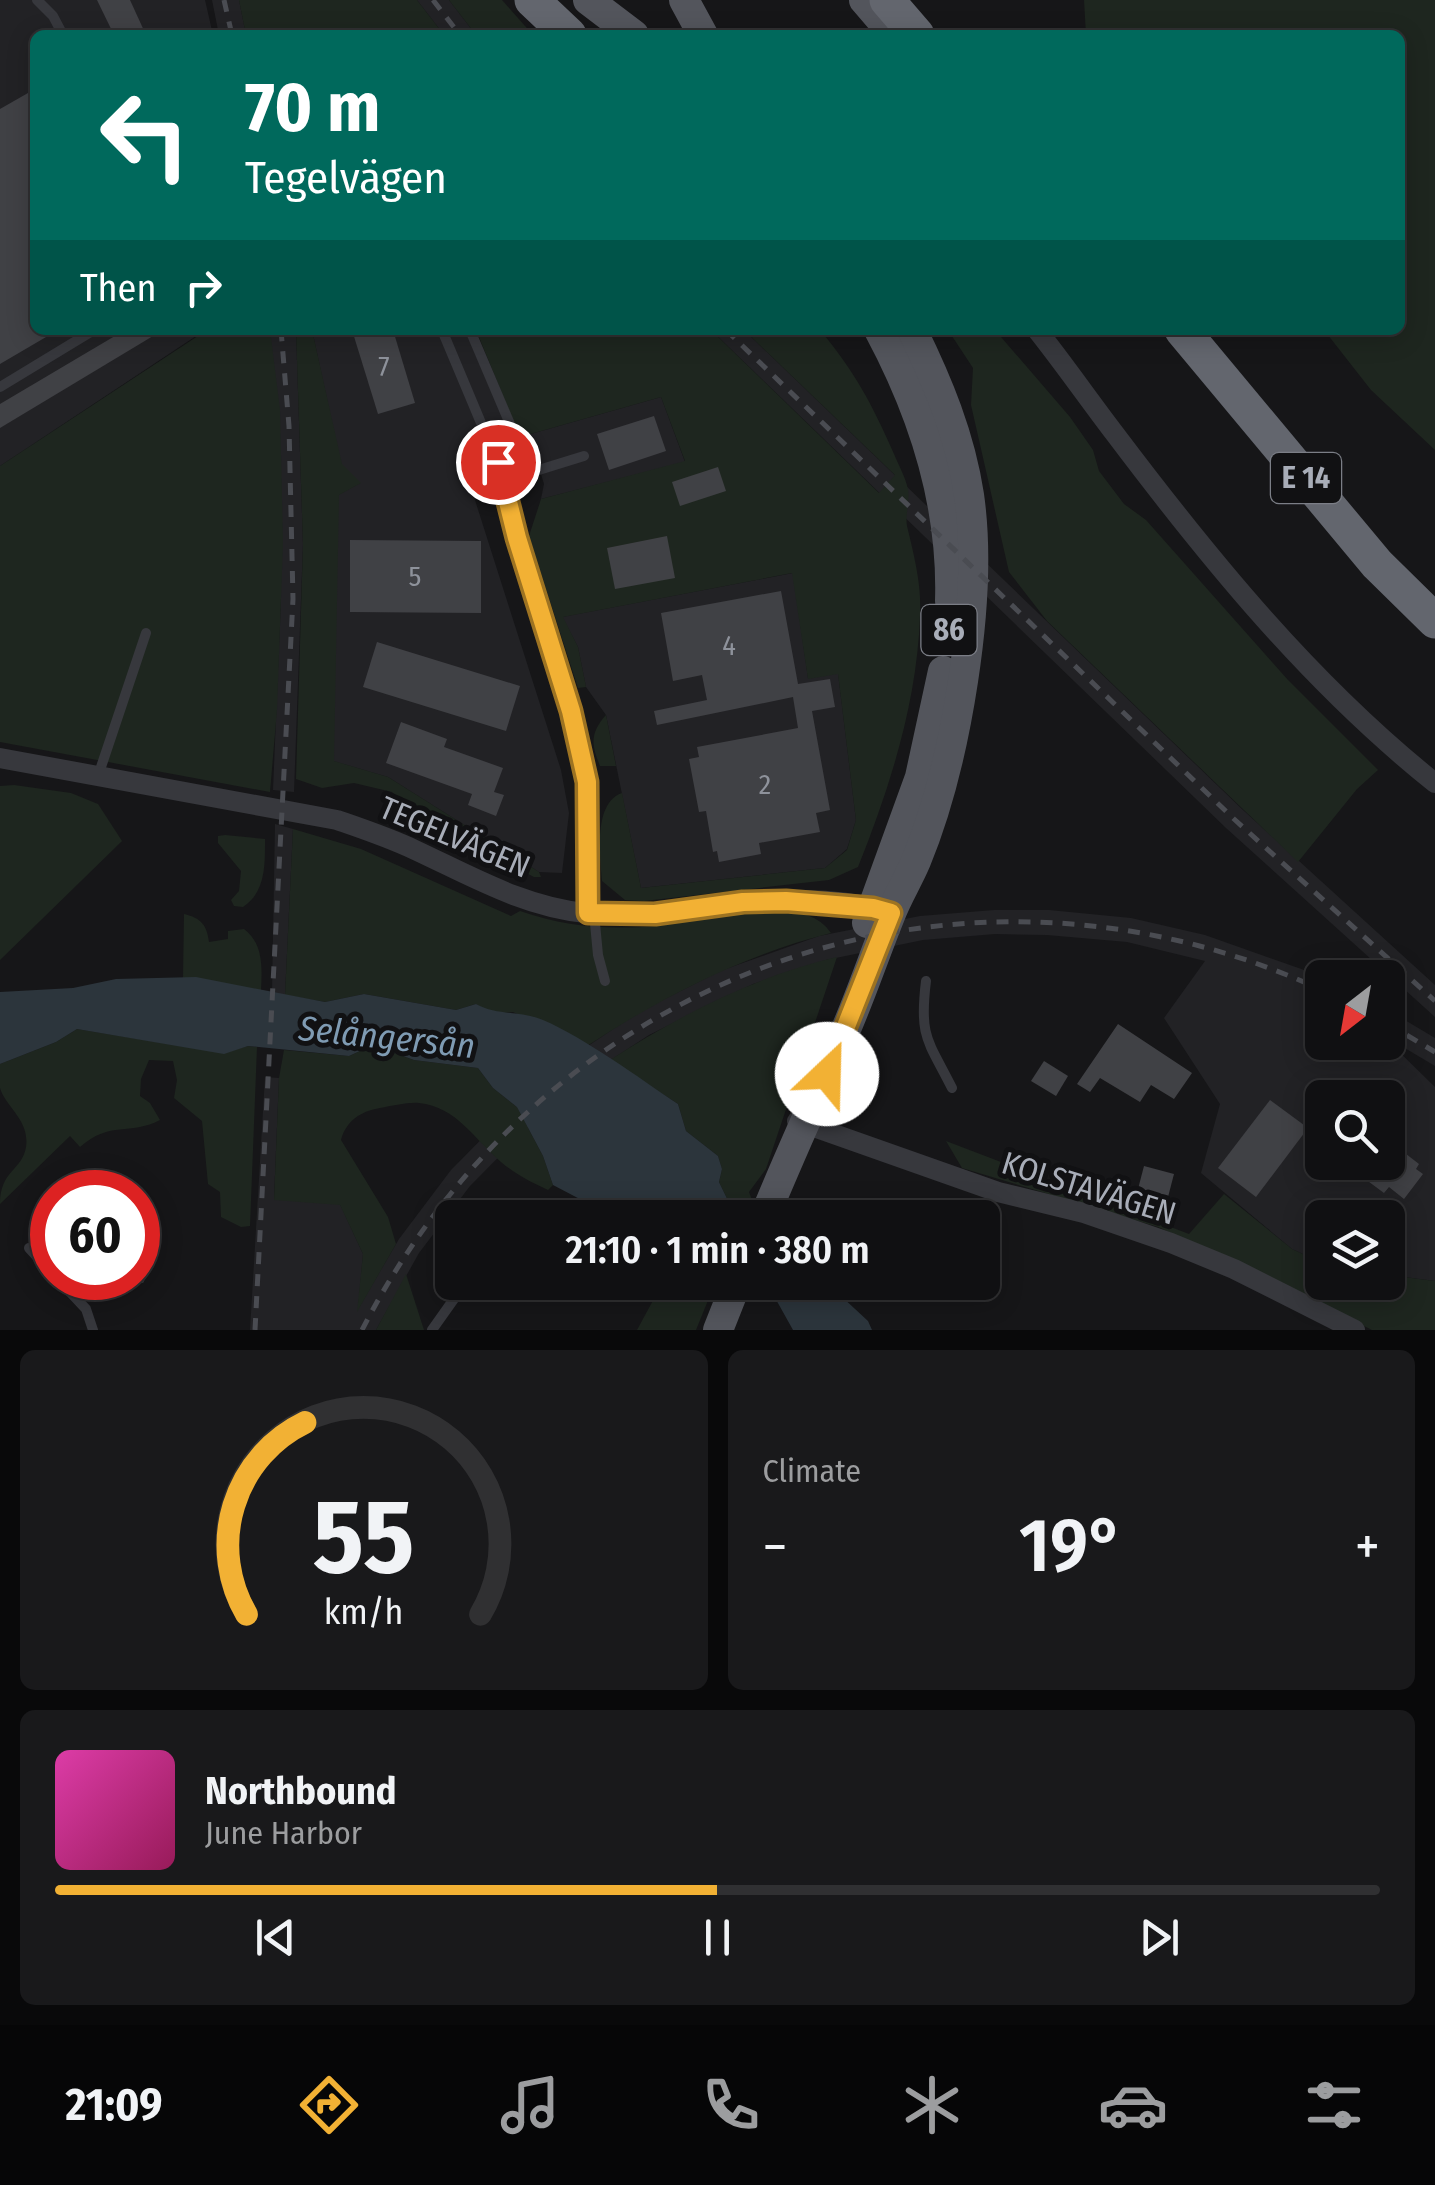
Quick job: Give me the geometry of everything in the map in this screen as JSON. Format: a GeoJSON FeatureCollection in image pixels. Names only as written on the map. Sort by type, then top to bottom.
{"type":"FeatureCollection","features":[{"type":"Feature","properties":{"kind":"highway"},"geometry":{"type":"LineString","coordinates":[[532,0],[564,30]]}},
{"type":"Feature","properties":{"kind":"highway"},"geometry":{"type":"LineString","coordinates":[[887,0],[913,30]]}},
{"type":"Feature","properties":{"kind":"highway","name":"E 14"},"geometry":{"type":"LineString","coordinates":[[1186,335],[1377,564],[1435,622]]}},
{"type":"Feature","properties":{"kind":"highway","name":"E 14"},"geometry":{"type":"LineString","coordinates":[[1212,335],[1372,526],[1435,591]]}},
{"type":"Feature","properties":{"kind":"main road"},"geometry":{"type":"LineString","coordinates":[[588,0],[627,30]]}},
{"type":"Feature","properties":{"kind":"main road"},"geometry":{"type":"LineString","coordinates":[[610,0],[648,30]]}},
{"type":"Feature","properties":{"kind":"main road"},"geometry":{"type":"LineString","coordinates":[[684,0],[700,30]]}},
{"type":"Feature","properties":{"kind":"main road"},"geometry":{"type":"LineString","coordinates":[[864,0],[890,30]]}},
{"type":"Feature","properties":{"kind":"main road","name":"86"},"geometry":{"type":"LineString","coordinates":[[770,1200],[801,1122],[848,1026],[920,777],[945,660],[951,578],[948,523],[922,424],[880,335]]}},
{"type":"Feature","properties":{"kind":"main road","name":"86"},"geometry":{"type":"LineString","coordinates":[[882,910],[916,860],[948,758],[966,656],[973,532],[960,448],[938,381],[915,335]]}},
{"type":"Feature","properties":{"kind":"street"},"geometry":{"type":"LineString","coordinates":[[1041,335],[1173,510],[1239,590],[1376,736],[1435,782]]}},
{"type":"Feature","properties":{"kind":"street"},"geometry":{"type":"LineString","coordinates":[[507,473],[517,538],[571,711],[587,782],[591,913]]}},
{"type":"Feature","properties":{"kind":"street","name":"TEGELVÄGEN"},"geometry":{"type":"LineString","coordinates":[[0,758],[337,820],[384,836],[515,898],[552,908],[655,914],[743,902],[821,902],[882,910]]}},
{"type":"Feature","properties":{"kind":"street","name":"KOLSTAVÄGEN"},"geometry":{"type":"LineString","coordinates":[[801,1122],[998,1192],[1084,1213],[1171,1243],[1234,1269],[1355,1330]]}},
{"type":"Feature","properties":{"kind":"lane"},"geometry":{"type":"LineString","coordinates":[[37,0],[60,30]]}},
{"type":"Feature","properties":{"kind":"lane"},"geometry":{"type":"LineString","coordinates":[[0,387],[86,335]]}},
{"type":"Feature","properties":{"kind":"lane"},"geometry":{"type":"LineString","coordinates":[[444,335],[507,473]]}},
{"type":"Feature","properties":{"kind":"lane"},"geometry":{"type":"LineString","coordinates":[[472,335],[510,424],[507,473]]}},
{"type":"Feature","properties":{"kind":"lane"},"geometry":{"type":"LineString","coordinates":[[507,473],[584,456]]}},
{"type":"Feature","properties":{"kind":"lane"},"geometry":{"type":"LineString","coordinates":[[98,776],[146,633]]}},
{"type":"Feature","properties":{"kind":"lane"},"geometry":{"type":"LineString","coordinates":[[591,913],[605,981]]}},
{"type":"Feature","properties":{"kind":"lane"},"geometry":{"type":"LineString","coordinates":[[926,981],[922,1016],[928,1048],[952,1088]]}},
{"type":"Feature","properties":{"kind":"lane"},"geometry":{"type":"LineString","coordinates":[[78,1300],[86,1309],[93,1330]]}},
{"type":"Feature","properties":{"kind":"lane"},"geometry":{"type":"LineString","coordinates":[[432,1330],[453,1300]]}},
{"type":"Feature","properties":{"kind":"shaded area"},"geometry":{"type":"Polygon","coordinates":[[[0,0],[205,0],[212,30],[30,30],[30,335],[197,335],[0,466],[0,0]]]}},
{"type":"Feature","properties":{"kind":"shaded area"},"geometry":{"type":"Polygon","coordinates":[[[212,0],[239,0],[245,30],[218,30],[212,0]]]}},
{"type":"Feature","properties":{"kind":"shaded area"},"geometry":{"type":"Polygon","coordinates":[[[239,0],[417,0],[440,30],[245,30],[239,0]]]}},
{"type":"Feature","properties":{"kind":"shaded area"},"geometry":{"type":"Polygon","coordinates":[[[417,0],[449,0],[472,30],[440,30],[417,0]]]}},
{"type":"Feature","properties":{"kind":"shaded area"},"geometry":{"type":"Polygon","coordinates":[[[449,0],[502,0],[529,30],[472,30],[449,0]]]}},
{"type":"Feature","properties":{"kind":"shaded area"},"geometry":{"type":"Polygon","coordinates":[[[1084,0],[1435,0],[1435,450],[1371,390],[1328,335],[1405,335],[1405,30],[1086,30],[1084,0]]]}},
{"type":"Feature","properties":{"kind":"shaded area"},"geometry":{"type":"Polygon","coordinates":[[[199,335],[271,335],[280,410],[283,543],[270,792],[0,742],[0,466],[199,335]]]}},
{"type":"Feature","properties":{"kind":"shaded area"},"geometry":{"type":"Polygon","coordinates":[[[268,335],[296,335],[303,544],[294,792],[273,790],[281,599],[268,335]]]}},
{"type":"Feature","properties":{"kind":"shaded area"},"geometry":{"type":"Polygon","coordinates":[[[296,335],[313,335],[342,464],[361,483],[339,495],[334,761],[388,777],[539,872],[541,877],[534,877],[442,830],[392,792],[354,783],[322,788],[296,779],[303,544],[296,335]]]}},
{"type":"Feature","properties":{"kind":"shaded area"},"geometry":{"type":"Polygon","coordinates":[[[313,335],[467,335],[511,437],[460,453],[561,770],[569,813],[562,873],[539,872],[388,777],[333,761],[338,495],[360,483],[341,464],[313,335]]]}},
{"type":"Feature","properties":{"kind":"shaded area"},"geometry":{"type":"Polygon","coordinates":[[[478,335],[716,335],[879,493],[895,475],[749,335],[824,335],[870,404],[907,484],[907,526],[920,605],[908,713],[881,806],[858,867],[829,880],[644,901],[625,900],[602,881],[602,819],[606,807],[622,793],[641,888],[825,868],[847,850],[856,820],[838,674],[808,679],[792,573],[563,617],[578,647],[586,687],[578,688],[529,536],[541,499],[685,461],[661,397],[520,437],[478,335]]]}},
{"type":"Feature","properties":{"kind":"shaded area"},"geometry":{"type":"Polygon","coordinates":[[[716,335],[749,335],[1243,810],[1435,985],[1435,1017],[1405,990],[1405,960],[1372,960],[1226,828],[716,335]]]}},
{"type":"Feature","properties":{"kind":"shaded area"},"geometry":{"type":"Polygon","coordinates":[[[951,335],[999,335],[1070,417],[1093,450],[1099,471],[1124,504],[1146,520],[1288,680],[1378,770],[1357,789],[1298,862],[1047,621],[1009,572],[971,405],[973,368],[951,335]]]}},
{"type":"Feature","properties":{"kind":"shaded area"},"geometry":{"type":"Polygon","coordinates":[[[661,397],[685,462],[541,499],[544,484],[540,471],[528,459],[520,437],[661,397]]]}},
{"type":"Feature","properties":{"kind":"shaded area"},"geometry":{"type":"Polygon","coordinates":[[[793,573],[808,678],[838,673],[856,820],[847,849],[825,868],[641,888],[606,715],[586,687],[578,647],[562,617],[793,573]]]}},
{"type":"Feature","properties":{"kind":"shaded area"},"geometry":{"type":"Polygon","coordinates":[[[606,715],[616,766],[600,766],[595,751],[595,733],[606,715]]]}},
{"type":"Feature","properties":{"kind":"shaded area"},"geometry":{"type":"Polygon","coordinates":[[[0,786],[71,793],[98,804],[122,841],[0,960],[0,786]]]}},
{"type":"Feature","properties":{"kind":"shaded area"},"geometry":{"type":"Polygon","coordinates":[[[275,824],[293,829],[285,995],[272,993],[275,824]]]}},
{"type":"Feature","properties":{"kind":"shaded area"},"geometry":{"type":"Polygon","coordinates":[[[293,829],[361,849],[511,916],[520,911],[570,924],[621,928],[775,910],[798,912],[817,920],[831,933],[766,953],[704,979],[587,1046],[513,1012],[493,1014],[476,1004],[456,1010],[364,994],[325,1002],[285,995],[293,829]]]}},
{"type":"Feature","properties":{"kind":"shaded area"},"geometry":{"type":"Polygon","coordinates":[[[218,836],[265,839],[260,885],[243,907],[234,906],[231,900],[239,891],[241,871],[218,843],[218,836]]]}},
{"type":"Feature","properties":{"kind":"shaded area"},"geometry":{"type":"Polygon","coordinates":[[[1049,910],[1131,918],[1205,935],[1305,970],[1305,1060],[1405,1058],[1435,1087],[1435,1281],[1405,1277],[1405,1200],[1305,1200],[1305,1255],[1292,1249],[1201,1173],[1220,1104],[1164,1018],[1205,961],[1127,942],[995,934],[923,940],[826,960],[753,984],[649,1035],[591,1073],[543,1112],[459,1200],[435,1200],[435,1232],[376,1330],[250,1330],[265,1077],[279,1078],[274,1199],[340,1204],[363,1254],[358,1309],[399,1239],[451,1170],[527,1093],[637,1013],[720,971],[819,936],[920,916],[1049,910]]]}},
{"type":"Feature","properties":{"kind":"shaded area"},"geometry":{"type":"Polygon","coordinates":[[[184,914],[202,923],[209,942],[228,939],[228,931],[244,929],[251,935],[260,957],[261,991],[183,978],[184,914]]]}},
{"type":"Feature","properties":{"kind":"shaded area"},"geometry":{"type":"Polygon","coordinates":[[[837,957],[766,1169],[749,1192],[752,1200],[728,1200],[719,1182],[722,1169],[718,1156],[686,1131],[678,1104],[610,1060],[719,999],[837,957]]]}},
{"type":"Feature","properties":{"kind":"shaded area"},"geometry":{"type":"Polygon","coordinates":[[[1405,1020],[1435,1038],[1435,1066],[1405,1048],[1405,1020]]]}},
{"type":"Feature","properties":{"kind":"shaded area"},"geometry":{"type":"Polygon","coordinates":[[[77,1029],[224,1053],[257,1047],[250,1226],[241,1227],[221,1217],[220,1192],[208,1184],[202,1121],[174,1098],[177,1080],[173,1061],[149,1060],[141,1079],[140,1096],[150,1103],[160,1120],[101,1134],[80,1147],[70,1136],[35,1170],[30,1170],[30,1175],[0,1204],[7,1177],[24,1155],[26,1138],[0,1088],[0,1064],[56,1042],[77,1029]]]}},
{"type":"Feature","properties":{"kind":"shaded area"},"geometry":{"type":"Polygon","coordinates":[[[373,1045],[414,1060],[478,1068],[493,1088],[517,1107],[543,1156],[553,1185],[548,1190],[517,1174],[455,1117],[432,1106],[405,1104],[361,1114],[347,1127],[341,1140],[388,1217],[396,1244],[357,1312],[363,1254],[340,1205],[274,1200],[279,1078],[284,1050],[349,1056],[373,1045]]]}},
{"type":"Feature","properties":{"kind":"shaded area"},"geometry":{"type":"Polygon","coordinates":[[[946,1141],[1189,1234],[1224,1194],[1305,1255],[1305,1296],[1158,1227],[962,1168],[946,1141]]]}},
{"type":"Feature","properties":{"kind":"shaded area"},"geometry":{"type":"Polygon","coordinates":[[[406,1274],[424,1330],[376,1330],[406,1274]]]}},
{"type":"Feature","properties":{"kind":"shaded area"},"geometry":{"type":"Polygon","coordinates":[[[1405,1277],[1435,1281],[1435,1330],[1372,1330],[1313,1300],[1405,1300],[1405,1277]]]}},
{"type":"Feature","properties":{"kind":"shaded area"},"geometry":{"type":"Polygon","coordinates":[[[653,1300],[708,1300],[696,1330],[637,1330],[653,1300]]]}},
{"type":"Feature","properties":{"kind":"water","name":"Selångersån"},"geometry":{"type":"Polygon","coordinates":[[[196,977],[325,1002],[364,994],[456,1010],[476,1004],[543,1020],[594,1048],[678,1104],[686,1131],[718,1156],[722,1169],[719,1182],[728,1200],[582,1200],[553,1185],[543,1156],[517,1107],[493,1088],[478,1068],[414,1060],[373,1045],[349,1056],[248,1046],[224,1054],[77,1029],[56,1042],[0,1064],[0,992],[73,988],[116,979],[196,977]]]}},
{"type":"Feature","properties":{"kind":"water"},"geometry":{"type":"Polygon","coordinates":[[[776,1300],[845,1300],[872,1330],[793,1330],[776,1300]]]}},
{"type":"Feature","properties":{"kind":"building"},"geometry":{"type":"Polygon","coordinates":[[[97,0],[130,0],[144,30],[112,30],[97,0]]]}},
{"type":"Feature","properties":{"kind":"building"},"geometry":{"type":"Polygon","coordinates":[[[30,92],[30,335],[49,335],[0,364],[0,109],[30,92]]]}},
{"type":"Feature","properties":{"kind":"building"},"geometry":{"type":"Polygon","coordinates":[[[117,335],[155,335],[0,428],[0,404],[117,335]]]}},
{"type":"Feature","properties":{"kind":"building"},"geometry":{"type":"Polygon","coordinates":[[[354,335],[395,335],[415,403],[378,414],[354,335]]]}},
{"type":"Feature","properties":{"kind":"building"},"geometry":{"type":"Polygon","coordinates":[[[654,416],[666,451],[609,470],[597,434],[654,416]]]}},
{"type":"Feature","properties":{"kind":"building"},"geometry":{"type":"Polygon","coordinates":[[[718,467],[726,491],[680,506],[672,482],[718,467]]]}},
{"type":"Feature","properties":{"kind":"building"},"geometry":{"type":"Polygon","coordinates":[[[667,536],[675,578],[615,589],[607,548],[667,536]]]}},
{"type":"Feature","properties":{"kind":"building"},"geometry":{"type":"Polygon","coordinates":[[[350,540],[481,541],[481,613],[350,612],[350,540]]]}},
{"type":"Feature","properties":{"kind":"building"},"geometry":{"type":"Polygon","coordinates":[[[781,591],[798,684],[830,679],[835,707],[812,711],[830,810],[816,813],[820,832],[759,843],[761,854],[719,862],[717,851],[713,852],[706,811],[699,812],[689,759],[699,757],[697,747],[798,728],[793,697],[657,725],[654,711],[707,700],[702,675],[673,681],[661,613],[781,591]]]}},
{"type":"Feature","properties":{"kind":"building"},"geometry":{"type":"Polygon","coordinates":[[[377,642],[520,686],[506,731],[363,687],[377,642]]]}},
{"type":"Feature","properties":{"kind":"building"},"geometry":{"type":"Polygon","coordinates":[[[401,722],[447,739],[444,747],[503,768],[494,792],[504,795],[496,816],[468,805],[472,794],[386,763],[401,722]]]}},
{"type":"Feature","properties":{"kind":"building"},"geometry":{"type":"Polygon","coordinates":[[[1118,1024],[1192,1073],[1174,1099],[1151,1085],[1140,1102],[1100,1078],[1090,1092],[1077,1084],[1118,1024]]]}},
{"type":"Feature","properties":{"kind":"building"},"geometry":{"type":"Polygon","coordinates":[[[1044,1061],[1068,1076],[1056,1096],[1031,1081],[1044,1061]]]}},
{"type":"Feature","properties":{"kind":"building"},"geometry":{"type":"Polygon","coordinates":[[[1270,1100],[1305,1126],[1305,1132],[1256,1197],[1218,1168],[1270,1100]]]}},
{"type":"Feature","properties":{"kind":"building"},"geometry":{"type":"Polygon","coordinates":[[[1405,1153],[1419,1164],[1416,1169],[1423,1174],[1404,1199],[1389,1187],[1384,1193],[1366,1180],[1405,1180],[1405,1153]]]}},
{"type":"Feature","properties":{"kind":"building"},"geometry":{"type":"Polygon","coordinates":[[[1144,1166],[1174,1174],[1168,1197],[1138,1189],[1144,1166]]]}},
{"type":"Feature","properties":{"kind":"railway"},"geometry":{"type":"LineString","coordinates":[[224,0],[231,30]]}},
{"type":"Feature","properties":{"kind":"railway"},"geometry":{"type":"LineString","coordinates":[[433,0],[456,30]]}},
{"type":"Feature","properties":{"kind":"railway"},"geometry":{"type":"LineString","coordinates":[[255,1330],[293,599],[289,426],[281,335]]}},
{"type":"Feature","properties":{"kind":"railway"},"geometry":{"type":"LineString","coordinates":[[731,335],[1234,819],[1435,1001]]}},
{"type":"Feature","properties":{"kind":"railway"},"geometry":{"type":"LineString","coordinates":[[362,1330],[440,1207],[537,1103],[649,1022],[773,964],[905,930],[1043,922],[1183,942],[1305,984]]}},
{"type":"Feature","properties":{"kind":"railway"},"geometry":{"type":"LineString","coordinates":[[1405,1034],[1435,1052]]}},
{"type":"Feature","properties":{"kind":"route"},"geometry":{"type":"LineString","coordinates":[[498,462],[517,538],[571,711],[587,782],[588,913],[655,914],[743,902],[786,901],[891,913],[827,1074]]}}]}
